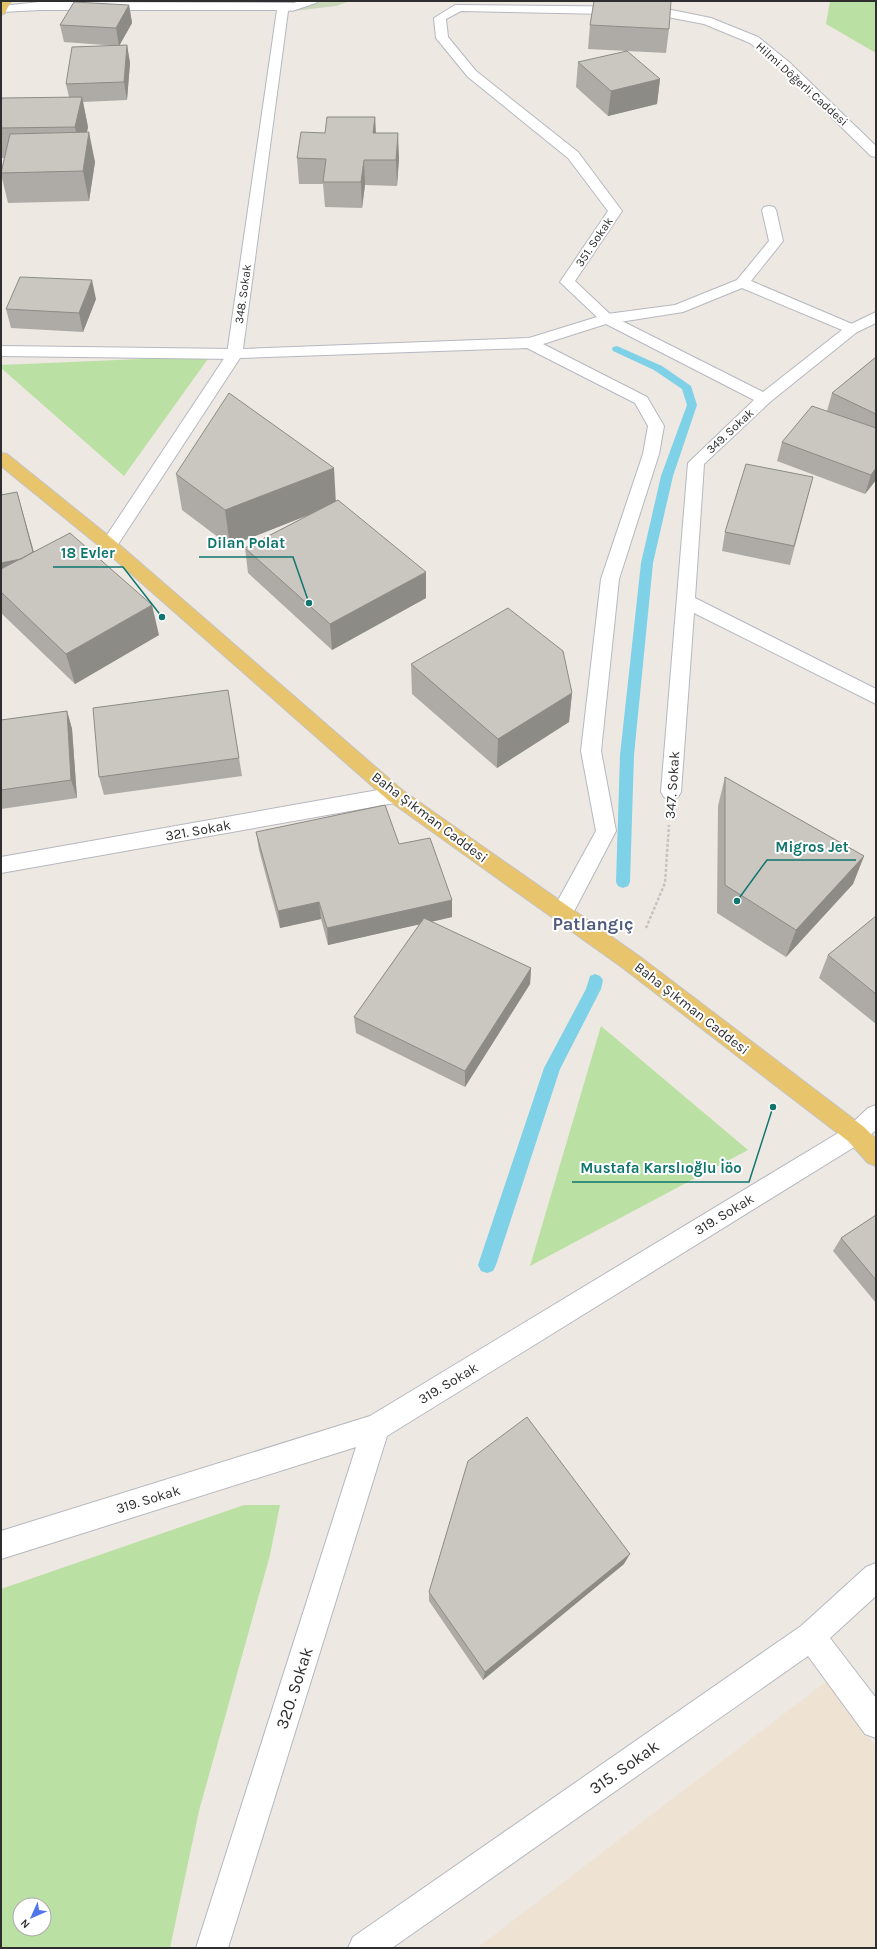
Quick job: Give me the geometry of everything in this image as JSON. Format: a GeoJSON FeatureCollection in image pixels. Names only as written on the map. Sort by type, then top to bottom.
{"type":"FeatureCollection","features":[{"type":"Feature","properties":{"kind":"main road","name":"Baha Şıkman Caddesi"},"geometry":{"type":"LineString","coordinates":[[1,458],[109,546],[395,795],[631,962],[856,1134],[876,1155]]}},
{"type":"Feature","properties":{"kind":"street"},"geometry":{"type":"LineString","coordinates":[[2,7],[288,7],[312,1]]}},
{"type":"Feature","properties":{"kind":"street","name":"348. Sokak"},"geometry":{"type":"LineString","coordinates":[[109,546],[235,354],[288,7]]}},
{"type":"Feature","properties":{"kind":"street","name":"Hilmi Döğerli Caddesi"},"geometry":{"type":"LineString","coordinates":[[459,7],[620,9],[657,11],[707,22],[754,40],[785,65],[876,153]]}},
{"type":"Feature","properties":{"kind":"street","name":"351. Sokak"},"geometry":{"type":"LineString","coordinates":[[459,7],[440,18],[442,38],[472,74],[573,155],[615,211],[567,282],[607,319],[764,399]]}},
{"type":"Feature","properties":{"kind":"street"},"geometry":{"type":"LineString","coordinates":[[1,351],[235,354],[530,342],[607,319],[678,308],[742,283],[776,241],[769,210]]}},
{"type":"Feature","properties":{"kind":"street"},"geometry":{"type":"LineString","coordinates":[[742,283],[852,329]]}},
{"type":"Feature","properties":{"kind":"street","name":"349. Sokak"},"geometry":{"type":"LineString","coordinates":[[687,602],[696,463],[764,399],[852,329],[876,317]]}},
{"type":"Feature","properties":{"kind":"street"},"geometry":{"type":"LineString","coordinates":[[530,342],[641,400],[656,426],[651,454],[610,579],[591,751],[606,831],[562,913]]}},
{"type":"Feature","properties":{"kind":"street"},"geometry":{"type":"LineString","coordinates":[[687,602],[876,697]]}},
{"type":"Feature","properties":{"kind":"street","name":"347. Sokak"},"geometry":{"type":"LineString","coordinates":[[671,792],[687,602]]}},
{"type":"Feature","properties":{"kind":"street","name":"321. Sokak"},"geometry":{"type":"LineString","coordinates":[[1,865],[395,795]]}},
{"type":"Feature","properties":{"kind":"street","name":"319. Sokak"},"geometry":{"type":"LineString","coordinates":[[1,1545],[376,1427],[856,1134],[876,1115]]}},
{"type":"Feature","properties":{"kind":"street","name":"320. Sokak"},"geometry":{"type":"LineString","coordinates":[[212,1948],[376,1427]]}},
{"type":"Feature","properties":{"kind":"street","name":"315. Sokak"},"geometry":{"type":"LineString","coordinates":[[364,1948],[811,1636],[876,1577]]}},
{"type":"Feature","properties":{"kind":"street"},"geometry":{"type":"LineString","coordinates":[[811,1636],[876,1722]]}},
{"type":"Feature","properties":{"kind":"path","name":"347. Sokak"},"geometry":{"type":"LineString","coordinates":[[631,962],[666,883],[671,792]]}},
{"type":"Feature","properties":{"kind":"shaded area"},"geometry":{"type":"Polygon","coordinates":[[[827,1681],[876,1747],[876,1948],[477,1948],[827,1681]]]}},
{"type":"Feature","properties":{"kind":"green space"},"geometry":{"type":"Polygon","coordinates":[[[291,1],[350,1],[336,6],[293,11],[291,1]]]}},
{"type":"Feature","properties":{"kind":"green space"},"geometry":{"type":"Polygon","coordinates":[[[830,1],[876,1],[876,53],[826,24],[830,1]]]}},
{"type":"Feature","properties":{"kind":"green space"},"geometry":{"type":"Polygon","coordinates":[[[210,356],[124,476],[1,368],[1,365],[210,356]]]}},
{"type":"Feature","properties":{"kind":"green space"},"geometry":{"type":"Polygon","coordinates":[[[601,1026],[748,1150],[530,1266],[601,1026]]]}},
{"type":"Feature","properties":{"kind":"green space"},"geometry":{"type":"Polygon","coordinates":[[[244,1505],[280,1505],[270,1555],[199,1811],[170,1948],[1,1948],[1,1589],[244,1505]]]}},
{"type":"Feature","properties":{"kind":"building"},"geometry":{"type":"Polygon","coordinates":[[[594,1],[671,1],[669,29],[590,25],[594,1]]]}},
{"type":"Feature","properties":{"kind":"building"},"geometry":{"type":"Polygon","coordinates":[[[74,2],[129,5],[116,28],[60,25],[74,2]]]}},
{"type":"Feature","properties":{"kind":"building"},"geometry":{"type":"Polygon","coordinates":[[[127,45],[124,82],[66,84],[72,47],[127,45]]]}},
{"type":"Feature","properties":{"kind":"building"},"geometry":{"type":"Polygon","coordinates":[[[627,51],[660,79],[611,91],[578,62],[627,51]]]}},
{"type":"Feature","properties":{"kind":"building"},"geometry":{"type":"Polygon","coordinates":[[[82,97],[75,127],[1,128],[2,98],[82,97]]]}},
{"type":"Feature","properties":{"kind":"building"},"geometry":{"type":"Polygon","coordinates":[[[327,117],[375,117],[373,133],[398,133],[396,160],[364,160],[361,182],[323,182],[326,159],[297,158],[301,132],[325,133],[327,117]]]}},
{"type":"Feature","properties":{"kind":"building"},"geometry":{"type":"Polygon","coordinates":[[[89,132],[83,171],[1,173],[10,134],[89,132]]]}},
{"type":"Feature","properties":{"kind":"building"},"geometry":{"type":"Polygon","coordinates":[[[20,277],[92,280],[79,313],[6,309],[20,277]]]}},
{"type":"Feature","properties":{"kind":"building"},"geometry":{"type":"Polygon","coordinates":[[[876,357],[876,414],[832,393],[876,357]]]}},
{"type":"Feature","properties":{"kind":"building"},"geometry":{"type":"Polygon","coordinates":[[[229,393],[334,468],[225,510],[176,474],[229,393]]]}},
{"type":"Feature","properties":{"kind":"building"},"geometry":{"type":"Polygon","coordinates":[[[812,406],[876,428],[876,468],[871,475],[782,442],[812,406]]]}},
{"type":"Feature","properties":{"kind":"building"},"geometry":{"type":"Polygon","coordinates":[[[746,464],[813,477],[794,546],[725,532],[746,464]]]}},
{"type":"Feature","properties":{"kind":"building"},"geometry":{"type":"Polygon","coordinates":[[[17,492],[33,552],[21,559],[1,563],[1,495],[17,492]]]}},
{"type":"Feature","properties":{"kind":"building"},"geometry":{"type":"Polygon","coordinates":[[[338,500],[426,572],[330,624],[245,548],[338,500]]]}},
{"type":"Feature","properties":{"kind":"building"},"geometry":{"type":"Polygon","coordinates":[[[70,533],[152,605],[66,654],[1,592],[1,569],[70,533]]]}},
{"type":"Feature","properties":{"kind":"building"},"geometry":{"type":"Polygon","coordinates":[[[508,608],[563,651],[572,693],[498,739],[411,664],[508,608]]]}},
{"type":"Feature","properties":{"kind":"building"},"geometry":{"type":"Polygon","coordinates":[[[228,690],[239,758],[99,777],[93,708],[228,690]]]}},
{"type":"Feature","properties":{"kind":"building"},"geometry":{"type":"Polygon","coordinates":[[[67,711],[71,780],[1,790],[1,720],[67,711]]]}},
{"type":"Feature","properties":{"kind":"building"},"geometry":{"type":"Polygon","coordinates":[[[725,777],[864,856],[796,930],[725,885],[725,777]]]}},
{"type":"Feature","properties":{"kind":"building"},"geometry":{"type":"Polygon","coordinates":[[[385,805],[399,844],[430,838],[452,900],[327,928],[319,902],[278,911],[256,832],[385,805]]]}},
{"type":"Feature","properties":{"kind":"building"},"geometry":{"type":"Polygon","coordinates":[[[876,916],[876,994],[828,955],[876,916]]]}},
{"type":"Feature","properties":{"kind":"building"},"geometry":{"type":"Polygon","coordinates":[[[424,918],[531,968],[465,1071],[354,1017],[424,918]]]}},
{"type":"Feature","properties":{"kind":"building"},"geometry":{"type":"Polygon","coordinates":[[[876,1215],[876,1280],[841,1238],[876,1215]]]}},
{"type":"Feature","properties":{"kind":"building"},"geometry":{"type":"Polygon","coordinates":[[[527,1417],[630,1554],[485,1672],[429,1592],[468,1461],[527,1417]]]}},
{"type":"Feature","properties":{"kind":"waterway"},"geometry":{"type":"LineString","coordinates":[[617,349],[658,368],[687,388],[692,405],[667,476],[647,563],[627,755],[623,882]]}},
{"type":"Feature","properties":{"kind":"waterway"},"geometry":{"type":"LineString","coordinates":[[487,1265],[552,1068],[593,989],[595,980]]}},
{"type":"Feature","properties":{"kind":"place","name":"Dilan Polat"},"geometry":{"type":"Point","coordinates":[309,603]}},
{"type":"Feature","properties":{"kind":"place","name":"18 Evler"},"geometry":{"type":"Point","coordinates":[162,617]}},
{"type":"Feature","properties":{"kind":"place","name":"Migros Jet"},"geometry":{"type":"Point","coordinates":[737,901]}},
{"type":"Feature","properties":{"kind":"place","name":"Mustafa Karslıoğlu İöo"},"geometry":{"type":"Point","coordinates":[773,1107]}},
{"type":"Feature","properties":{"kind":"district","name":"Patlangıç"},"geometry":{"type":"Point","coordinates":[593,924]}}]}
